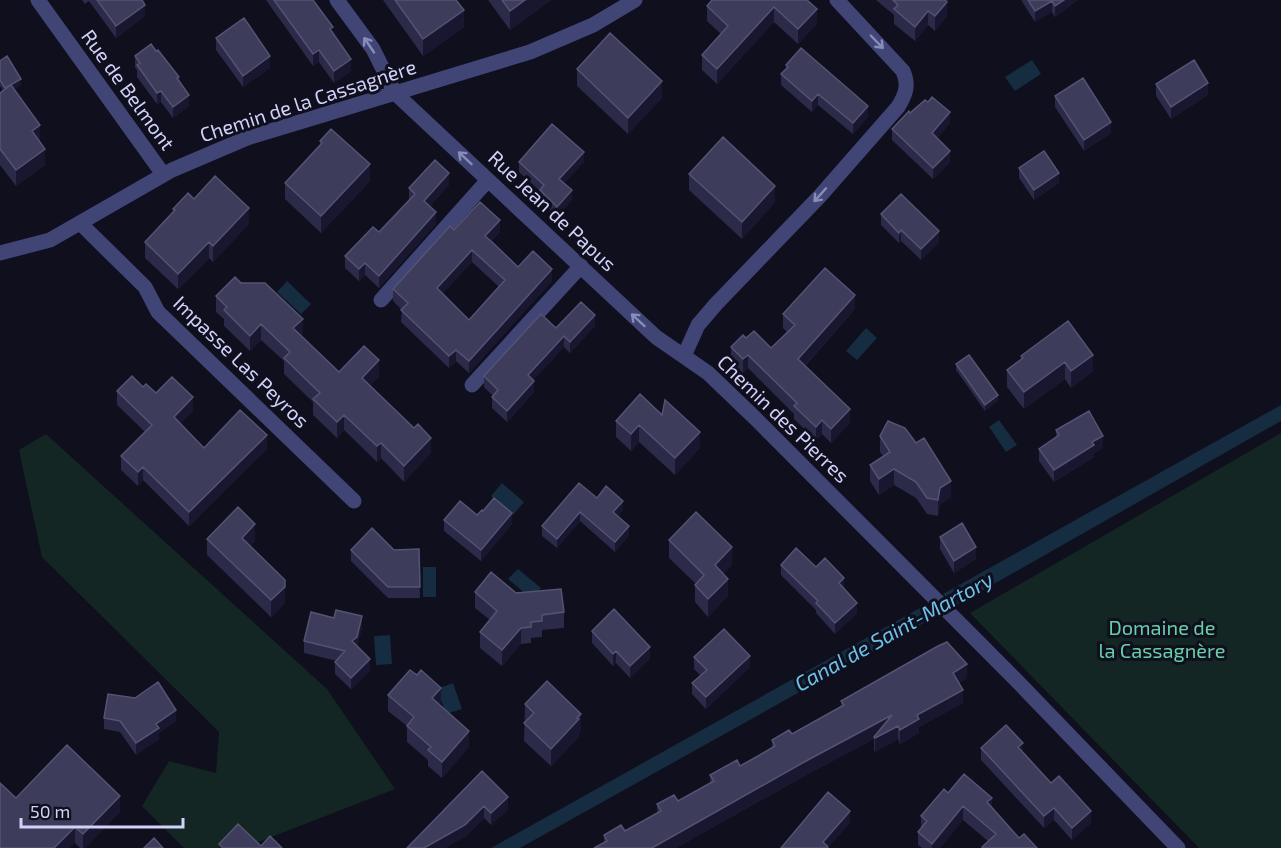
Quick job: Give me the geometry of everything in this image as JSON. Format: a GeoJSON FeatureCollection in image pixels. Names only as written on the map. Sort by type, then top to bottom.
{"type":"FeatureCollection","features":[{"type":"Feature","properties":{"kind":"street","name":"Rue de Belmont"},"geometry":{"type":"LineString","coordinates":[[39,0],[163,174]]}},
{"type":"Feature","properties":{"kind":"street","name":"Rue Jean de Papus"},"geometry":{"type":"LineString","coordinates":[[337,0],[372,49],[395,93],[656,337],[684,356]]}},
{"type":"Feature","properties":{"kind":"street","name":"Chemin de la Cassagnère"},"geometry":{"type":"LineString","coordinates":[[0,253],[50,240],[163,174],[247,138],[530,52],[593,25],[635,0]]}},
{"type":"Feature","properties":{"kind":"street"},"geometry":{"type":"LineString","coordinates":[[684,356],[698,325],[820,196],[905,96],[907,86],[903,71],[837,0]]}},
{"type":"Feature","properties":{"kind":"street"},"geometry":{"type":"LineString","coordinates":[[381,300],[488,180]]}},
{"type":"Feature","properties":{"kind":"street","name":"Impasse Las Peyros"},"geometry":{"type":"LineString","coordinates":[[80,223],[145,287],[158,312],[354,501]]}},
{"type":"Feature","properties":{"kind":"street"},"geometry":{"type":"LineString","coordinates":[[472,385],[581,266]]}},
{"type":"Feature","properties":{"kind":"street","name":"Chemin des Pierres"},"geometry":{"type":"LineString","coordinates":[[684,356],[708,373],[755,418],[1178,848]]}},
{"type":"Feature","properties":{"kind":"green space","name":"Domaine de la Cassagnère"},"geometry":{"type":"Polygon","coordinates":[[[1281,433],[1281,848],[1199,848],[970,613],[1281,433]]]}},
{"type":"Feature","properties":{"kind":"green space"},"geometry":{"type":"Polygon","coordinates":[[[46,434],[327,689],[395,789],[243,848],[184,848],[142,806],[169,761],[216,773],[219,732],[42,557],[19,450],[46,434]]]}},
{"type":"Feature","properties":{"kind":"water"},"geometry":{"type":"Polygon","coordinates":[[[1032,60],[1041,74],[1015,91],[1005,77],[1032,60]]]}},
{"type":"Feature","properties":{"kind":"water"},"geometry":{"type":"Polygon","coordinates":[[[287,281],[311,304],[301,314],[277,292],[287,281]]]}},
{"type":"Feature","properties":{"kind":"water"},"geometry":{"type":"Polygon","coordinates":[[[866,328],[877,338],[857,360],[846,351],[866,328]]]}},
{"type":"Feature","properties":{"kind":"water"},"geometry":{"type":"Polygon","coordinates":[[[1281,405],[1281,421],[955,606],[943,594],[1281,405]]]}},
{"type":"Feature","properties":{"kind":"water"},"geometry":{"type":"Polygon","coordinates":[[[999,420],[1017,445],[1006,452],[989,427],[999,420]]]}},
{"type":"Feature","properties":{"kind":"water"},"geometry":{"type":"Polygon","coordinates":[[[502,483],[524,502],[513,515],[491,496],[502,483]]]}},
{"type":"Feature","properties":{"kind":"water"},"geometry":{"type":"Polygon","coordinates":[[[423,567],[436,567],[436,597],[423,597],[423,567]]]}},
{"type":"Feature","properties":{"kind":"water"},"geometry":{"type":"Polygon","coordinates":[[[518,569],[541,588],[532,599],[508,579],[518,569]]]}},
{"type":"Feature","properties":{"kind":"water","name":"Canal de Saint-Martory"},"geometry":{"type":"Polygon","coordinates":[[[927,604],[938,615],[520,848],[491,848],[927,604]]]}},
{"type":"Feature","properties":{"kind":"water"},"geometry":{"type":"Polygon","coordinates":[[[390,635],[392,664],[376,665],[374,636],[390,635]]]}},
{"type":"Feature","properties":{"kind":"water"},"geometry":{"type":"Polygon","coordinates":[[[453,683],[462,709],[446,714],[437,689],[453,683]]]}},
{"type":"Feature","properties":{"kind":"building"},"geometry":{"type":"Polygon","coordinates":[[[97,0],[142,0],[145,5],[116,26],[97,0]]]}},
{"type":"Feature","properties":{"kind":"building"},"geometry":{"type":"Polygon","coordinates":[[[274,0],[313,0],[333,27],[330,29],[351,59],[334,71],[319,50],[313,54],[274,0]]]}},
{"type":"Feature","properties":{"kind":"building"},"geometry":{"type":"Polygon","coordinates":[[[395,0],[456,0],[464,10],[423,39],[395,0]]]}},
{"type":"Feature","properties":{"kind":"building"},"geometry":{"type":"Polygon","coordinates":[[[502,0],[525,0],[510,11],[502,0]]]}},
{"type":"Feature","properties":{"kind":"building"},"geometry":{"type":"Polygon","coordinates":[[[712,0],[807,0],[817,9],[798,29],[774,7],[717,69],[702,55],[728,26],[707,6],[712,0]]]}},
{"type":"Feature","properties":{"kind":"building"},"geometry":{"type":"Polygon","coordinates":[[[893,0],[945,0],[947,2],[935,16],[928,11],[915,27],[894,9],[898,5],[893,0]]]}},
{"type":"Feature","properties":{"kind":"building"},"geometry":{"type":"Polygon","coordinates":[[[1028,0],[1064,0],[1055,6],[1052,1],[1035,11],[1028,0]]]}},
{"type":"Feature","properties":{"kind":"building"},"geometry":{"type":"Polygon","coordinates":[[[244,18],[270,56],[243,76],[216,38],[244,18]]]}},
{"type":"Feature","properties":{"kind":"building"},"geometry":{"type":"Polygon","coordinates":[[[610,33],[662,81],[628,118],[577,69],[610,33]]]}},
{"type":"Feature","properties":{"kind":"building"},"geometry":{"type":"Polygon","coordinates":[[[151,44],[179,77],[177,78],[189,95],[173,107],[161,91],[157,93],[137,65],[140,63],[135,56],[151,44]]]}},
{"type":"Feature","properties":{"kind":"building"},"geometry":{"type":"Polygon","coordinates":[[[801,48],[868,106],[853,123],[818,94],[812,101],[781,74],[801,48]]]}},
{"type":"Feature","properties":{"kind":"building"},"geometry":{"type":"Polygon","coordinates":[[[7,56],[21,79],[5,88],[0,80],[0,61],[7,56]]]}},
{"type":"Feature","properties":{"kind":"building"},"geometry":{"type":"Polygon","coordinates":[[[1194,60],[1208,83],[1171,107],[1156,84],[1194,60]]]}},
{"type":"Feature","properties":{"kind":"building"},"geometry":{"type":"Polygon","coordinates":[[[1083,78],[1111,122],[1084,140],[1055,96],[1083,78]]]}},
{"type":"Feature","properties":{"kind":"building"},"geometry":{"type":"Polygon","coordinates":[[[11,85],[40,125],[32,131],[45,149],[16,170],[0,149],[0,93],[11,85]]]}},
{"type":"Feature","properties":{"kind":"building"},"geometry":{"type":"Polygon","coordinates":[[[932,97],[950,112],[932,133],[950,151],[933,168],[892,129],[909,111],[910,113],[932,97]]]}},
{"type":"Feature","properties":{"kind":"building"},"geometry":{"type":"Polygon","coordinates":[[[552,124],[584,152],[559,179],[572,190],[557,207],[540,190],[544,185],[519,162],[552,124]]]}},
{"type":"Feature","properties":{"kind":"building"},"geometry":{"type":"Polygon","coordinates":[[[331,129],[370,164],[321,216],[285,183],[322,143],[320,141],[331,129]]]}},
{"type":"Feature","properties":{"kind":"building"},"geometry":{"type":"Polygon","coordinates":[[[723,137],[775,186],[742,222],[689,174],[723,137]]]}},
{"type":"Feature","properties":{"kind":"building"},"geometry":{"type":"Polygon","coordinates":[[[1044,151],[1059,173],[1034,190],[1019,168],[1044,151]]]}},
{"type":"Feature","properties":{"kind":"building"},"geometry":{"type":"Polygon","coordinates":[[[435,160],[449,173],[424,201],[436,212],[379,276],[365,263],[359,269],[345,256],[373,227],[379,232],[415,194],[409,188],[435,160]]]}},
{"type":"Feature","properties":{"kind":"building"},"geometry":{"type":"Polygon","coordinates":[[[215,176],[249,208],[213,246],[209,242],[178,274],[145,242],[188,193],[194,199],[215,176]]]}},
{"type":"Feature","properties":{"kind":"building"},"geometry":{"type":"Polygon","coordinates":[[[901,194],[939,231],[921,249],[901,230],[899,233],[881,214],[901,194]]]}},
{"type":"Feature","properties":{"kind":"building"},"geometry":{"type":"Polygon","coordinates":[[[480,202],[500,220],[485,236],[518,267],[533,251],[552,269],[469,361],[456,350],[449,356],[401,310],[408,303],[393,289],[450,226],[454,230],[480,202]],[[472,250],[437,288],[469,320],[505,280],[472,250]]]}},
{"type":"Feature","properties":{"kind":"building"},"geometry":{"type":"Polygon","coordinates":[[[825,268],[855,295],[798,359],[850,409],[831,429],[822,420],[816,427],[794,406],[797,403],[748,355],[743,359],[731,347],[743,335],[746,338],[754,331],[771,348],[795,325],[783,314],[825,268]]]}},
{"type":"Feature","properties":{"kind":"building"},"geometry":{"type":"Polygon","coordinates":[[[235,277],[241,283],[265,283],[303,319],[293,328],[339,372],[364,346],[379,360],[362,378],[414,428],[418,424],[431,438],[404,466],[381,443],[377,446],[344,415],[337,422],[313,399],[320,393],[284,358],[290,352],[261,324],[250,336],[224,310],[227,307],[216,296],[235,277]]]}},
{"type":"Feature","properties":{"kind":"building"},"geometry":{"type":"Polygon","coordinates":[[[581,302],[595,315],[570,342],[564,336],[528,375],[534,381],[507,411],[492,397],[498,390],[484,376],[541,314],[556,328],[581,302]]]}},
{"type":"Feature","properties":{"kind":"building"},"geometry":{"type":"Polygon","coordinates":[[[1068,321],[1093,355],[1071,371],[1065,362],[1024,392],[1007,370],[1023,358],[1021,356],[1068,321]]]}},
{"type":"Feature","properties":{"kind":"building"},"geometry":{"type":"Polygon","coordinates":[[[969,355],[998,395],[985,405],[956,364],[969,355]]]}},
{"type":"Feature","properties":{"kind":"building"},"geometry":{"type":"Polygon","coordinates":[[[132,376],[143,387],[146,384],[156,393],[172,377],[193,397],[174,417],[204,448],[240,410],[267,435],[189,512],[143,467],[138,472],[121,456],[152,425],[117,391],[132,376]]]}},
{"type":"Feature","properties":{"kind":"building"},"geometry":{"type":"Polygon","coordinates":[[[640,394],[662,415],[665,400],[700,432],[675,458],[639,425],[631,434],[616,421],[640,394]]]}},
{"type":"Feature","properties":{"kind":"building"},"geometry":{"type":"Polygon","coordinates":[[[1089,411],[1103,436],[1092,442],[1094,445],[1054,470],[1039,449],[1059,435],[1056,430],[1089,411]]]}},
{"type":"Feature","properties":{"kind":"building"},"geometry":{"type":"Polygon","coordinates":[[[888,421],[905,428],[916,443],[924,438],[951,481],[940,488],[938,500],[927,498],[916,482],[894,469],[879,479],[870,465],[890,452],[880,436],[888,421]]]}},
{"type":"Feature","properties":{"kind":"building"},"geometry":{"type":"Polygon","coordinates":[[[579,483],[597,498],[606,486],[623,501],[613,512],[629,526],[615,542],[580,512],[557,539],[542,526],[579,483]]]}},
{"type":"Feature","properties":{"kind":"building"},"geometry":{"type":"Polygon","coordinates":[[[494,498],[512,513],[481,550],[444,520],[460,501],[477,515],[494,498]]]}},
{"type":"Feature","properties":{"kind":"building"},"geometry":{"type":"Polygon","coordinates":[[[238,507],[255,524],[242,538],[285,580],[285,587],[271,600],[207,539],[238,507]]]}},
{"type":"Feature","properties":{"kind":"building"},"geometry":{"type":"Polygon","coordinates":[[[696,512],[732,547],[715,565],[728,579],[708,599],[695,585],[704,575],[669,540],[696,512]]]}},
{"type":"Feature","properties":{"kind":"building"},"geometry":{"type":"Polygon","coordinates":[[[962,523],[976,547],[954,561],[940,537],[962,523]]]}},
{"type":"Feature","properties":{"kind":"building"},"geometry":{"type":"Polygon","coordinates":[[[372,528],[394,550],[419,549],[420,587],[388,587],[351,550],[372,528]]]}},
{"type":"Feature","properties":{"kind":"building"},"geometry":{"type":"Polygon","coordinates":[[[796,548],[816,567],[825,558],[844,578],[839,583],[857,603],[835,623],[816,603],[818,601],[781,565],[796,548]]]}},
{"type":"Feature","properties":{"kind":"building"},"geometry":{"type":"Polygon","coordinates":[[[491,572],[516,593],[561,589],[564,612],[542,615],[542,621],[531,622],[531,627],[521,628],[502,650],[480,632],[497,611],[475,592],[491,572]]]}},
{"type":"Feature","properties":{"kind":"building"},"geometry":{"type":"Polygon","coordinates":[[[614,609],[650,647],[630,666],[616,651],[613,654],[592,631],[614,609]]]}},
{"type":"Feature","properties":{"kind":"building"},"geometry":{"type":"Polygon","coordinates":[[[336,610],[362,616],[357,637],[352,641],[370,659],[351,678],[335,662],[345,651],[304,641],[311,612],[334,618],[336,610]]]}},
{"type":"Feature","properties":{"kind":"building"},"geometry":{"type":"Polygon","coordinates":[[[724,629],[750,656],[706,697],[692,683],[707,670],[694,657],[724,629]]]}},
{"type":"Feature","properties":{"kind":"building"},"geometry":{"type":"Polygon","coordinates":[[[947,642],[967,664],[953,673],[963,690],[917,715],[919,719],[900,730],[898,726],[875,738],[892,715],[652,848],[594,848],[607,841],[604,835],[621,825],[625,831],[661,811],[657,804],[674,795],[678,801],[714,781],[710,775],[737,760],[740,766],[758,756],[775,746],[772,740],[789,730],[792,734],[844,705],[841,701],[947,642]]]}},
{"type":"Feature","properties":{"kind":"building"},"geometry":{"type":"Polygon","coordinates":[[[410,670],[417,675],[421,670],[441,688],[432,698],[469,731],[442,762],[428,750],[431,747],[407,726],[414,717],[388,695],[410,670]]]}},
{"type":"Feature","properties":{"kind":"building"},"geometry":{"type":"Polygon","coordinates":[[[547,681],[581,714],[551,749],[524,723],[534,713],[525,704],[547,681]]]}},
{"type":"Feature","properties":{"kind":"building"},"geometry":{"type":"Polygon","coordinates":[[[158,682],[176,710],[156,724],[159,728],[136,743],[120,721],[104,718],[108,694],[135,698],[158,682]]]}},
{"type":"Feature","properties":{"kind":"building"},"geometry":{"type":"Polygon","coordinates":[[[1006,725],[1023,743],[1018,747],[1051,783],[1059,776],[1091,811],[1072,828],[1054,808],[1044,816],[981,748],[1006,725]]]}},
{"type":"Feature","properties":{"kind":"building"},"geometry":{"type":"Polygon","coordinates":[[[67,745],[120,796],[83,834],[75,827],[54,848],[0,848],[0,783],[16,798],[67,745]]]}},
{"type":"Feature","properties":{"kind":"building"},"geometry":{"type":"Polygon","coordinates":[[[482,771],[508,797],[491,813],[484,806],[465,825],[424,848],[407,848],[482,771]]]}},
{"type":"Feature","properties":{"kind":"building"},"geometry":{"type":"Polygon","coordinates":[[[964,774],[992,798],[987,802],[1019,838],[1024,834],[1037,848],[982,847],[996,834],[963,806],[932,844],[918,832],[927,821],[921,816],[944,789],[948,793],[964,774]]]}},
{"type":"Feature","properties":{"kind":"building"},"geometry":{"type":"Polygon","coordinates":[[[828,792],[850,811],[823,842],[828,847],[781,848],[828,792]]]}},
{"type":"Feature","properties":{"kind":"building"},"geometry":{"type":"Polygon","coordinates":[[[238,824],[261,846],[270,836],[282,848],[223,848],[219,844],[238,824]]]}},
{"type":"Feature","properties":{"kind":"building"},"geometry":{"type":"Polygon","coordinates":[[[154,838],[163,848],[144,848],[154,838]]]}}]}
